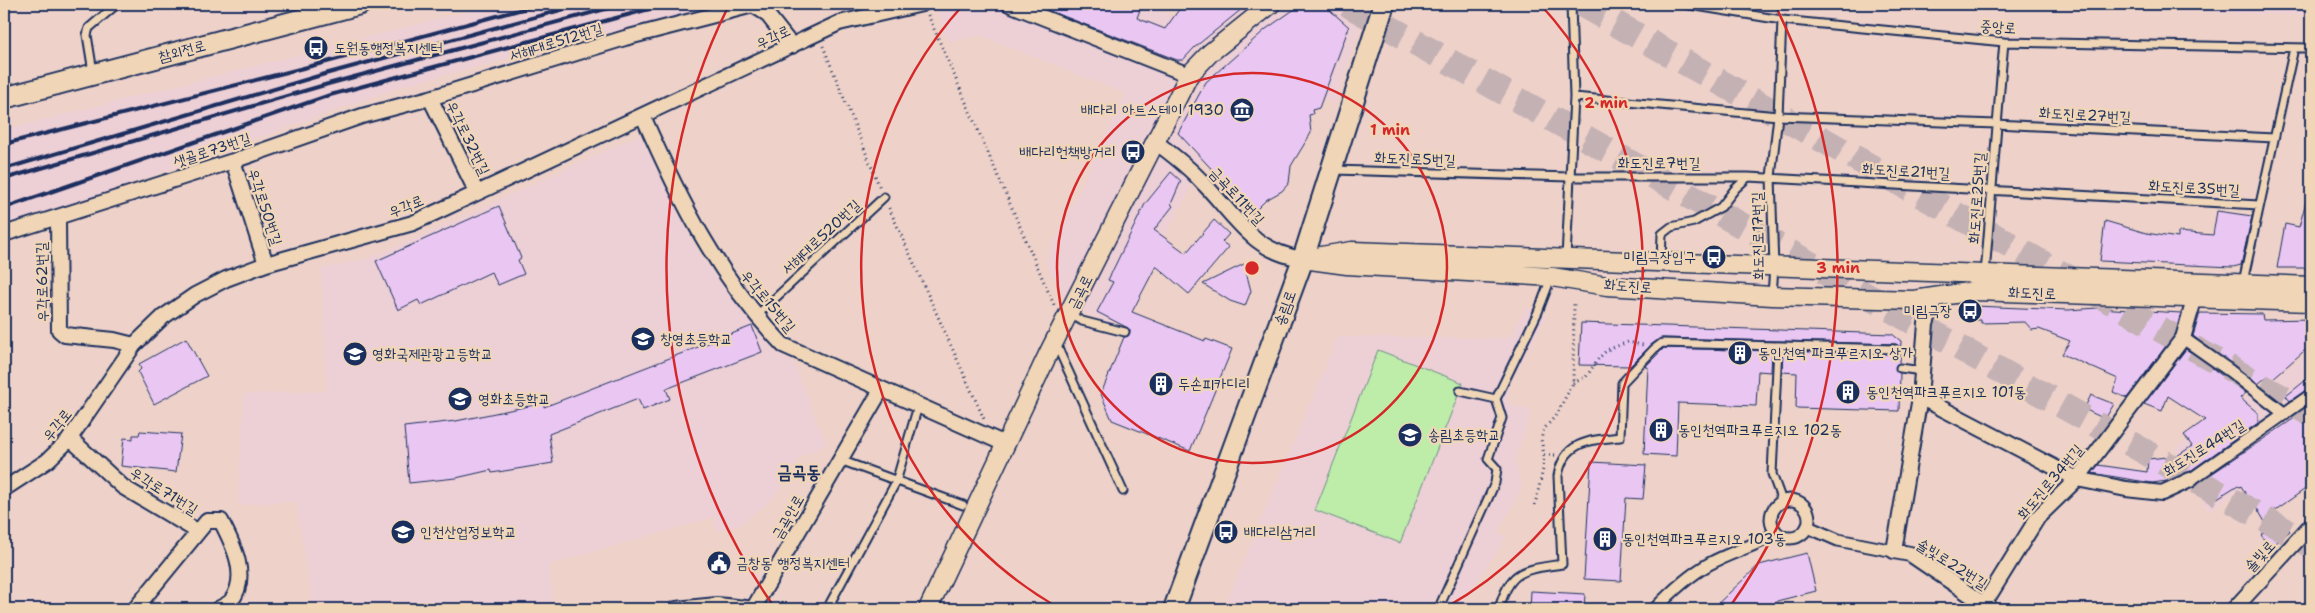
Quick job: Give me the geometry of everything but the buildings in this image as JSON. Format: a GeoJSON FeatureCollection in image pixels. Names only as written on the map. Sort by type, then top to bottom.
{"type":"FeatureCollection","features":[{"type":"Feature","properties":{"kind":"main road","name":"참외전로"},"geometry":{"type":"LineString","coordinates":[[4,98],[360,4]]}},
{"type":"Feature","properties":{"kind":"main road","name":"송림로"},"geometry":{"type":"LineString","coordinates":[[1174,609],[1303,259],[1384,4]]}},
{"type":"Feature","properties":{"kind":"street"},"geometry":{"type":"LineString","coordinates":[[1009,4],[1189,75]]}},
{"type":"Feature","properties":{"kind":"street","name":"금곡로"},"geometry":{"type":"LineString","coordinates":[[928,609],[1055,342],[1063,312],[1189,75],[1210,53],[1271,4]]}},
{"type":"Feature","properties":{"kind":"street","name":"서해대로512번길"},"geometry":{"type":"LineString","coordinates":[[430,98],[625,38],[753,5],[766,13],[792,46]]}},
{"type":"Feature","properties":{"kind":"street","name":"우각로"},"geometry":{"type":"LineString","coordinates":[[4,489],[47,461],[68,441],[134,345],[163,317],[195,295],[226,279],[266,264],[413,223],[839,23],[873,14],[925,9]]}},
{"type":"Feature","properties":{"kind":"street","name":"샛골로73번길"},"geometry":{"type":"LineString","coordinates":[[4,234],[233,161],[362,116],[430,98]]}},
{"type":"Feature","properties":{"kind":"street","name":"우각로32번길"},"geometry":{"type":"LineString","coordinates":[[430,98],[477,193]]}},
{"type":"Feature","properties":{"kind":"street","name":"우각로15번길"},"geometry":{"type":"LineString","coordinates":[[643,116],[687,212],[725,275],[756,317],[783,345],[1005,444]]}},
{"type":"Feature","properties":{"kind":"street","name":"금곡로11번길"},"geometry":{"type":"LineString","coordinates":[[1154,140],[1182,161],[1205,184],[1243,230],[1264,247],[1288,257],[1303,259]]}},
{"type":"Feature","properties":{"kind":"street","name":"우각로50번길"},"geometry":{"type":"LineString","coordinates":[[233,161],[266,264]]}},
{"type":"Feature","properties":{"kind":"street","name":"우각로62번길"},"geometry":{"type":"LineString","coordinates":[[58,217],[59,330],[66,335],[114,340],[134,345]]}},
{"type":"Feature","properties":{"kind":"street","name":"화도진로"},"geometry":{"type":"LineString","coordinates":[[1303,259],[1352,251],[1985,274],[2197,290]]}},
{"type":"Feature","properties":{"kind":"street","name":"화도진로"},"geometry":{"type":"LineString","coordinates":[[1303,259],[1347,265],[1552,277],[1607,286],[1772,296],[1914,300],[1975,291],[2242,291],[2311,286]]}},
{"type":"Feature","properties":{"kind":"street","name":"화도진로34번길"},"geometry":{"type":"LineString","coordinates":[[1985,607],[2038,517],[2077,479],[2183,338],[2197,290]]}},
{"type":"Feature","properties":{"kind":"street","name":"화도진로"},"geometry":{"type":"LineString","coordinates":[[2242,291],[2311,302]]}},
{"type":"Feature","properties":{"kind":"street"},"geometry":{"type":"LineString","coordinates":[[1808,527],[1838,540],[1894,551],[1920,396],[1926,324],[1935,297]]}},
{"type":"Feature","properties":{"kind":"street"},"geometry":{"type":"LineString","coordinates":[[2183,338],[2230,371],[2285,414]]}},
{"type":"Feature","properties":{"kind":"street","name":"금곡안로"},"geometry":{"type":"LineString","coordinates":[[754,609],[881,390]]}},
{"type":"Feature","properties":{"kind":"street","name":"화도진로44번길"},"geometry":{"type":"LineString","coordinates":[[1920,396],[2077,479],[2126,489],[2162,493],[2190,480],[2311,395]]}},
{"type":"Feature","properties":{"kind":"street","name":"우각로71번길"},"geometry":{"type":"LineString","coordinates":[[68,441],[75,443],[123,487],[197,531]]}},
{"type":"Feature","properties":{"kind":"street"},"geometry":{"type":"LineString","coordinates":[[1795,500],[1802,502],[1809,513],[1808,527],[1794,538],[1788,538],[1777,533],[1773,528],[1771,516],[1776,505],[1782,501],[1795,500]]}},
{"type":"Feature","properties":{"kind":"street"},"geometry":{"type":"LineString","coordinates":[[135,609],[197,531],[207,521],[221,521],[232,544],[241,578],[231,602],[218,609]]}},
{"type":"Feature","properties":{"kind":"street","name":"솔빛로"},"geometry":{"type":"LineString","coordinates":[[2234,609],[2311,525]]}},
{"type":"Feature","properties":{"kind":"street"},"geometry":{"type":"LineString","coordinates":[[1655,609],[1677,585],[1709,564],[1758,544],[1777,533]]}},
{"type":"Feature","properties":{"kind":"street","name":"솔빛로22번길"},"geometry":{"type":"LineString","coordinates":[[1894,551],[1910,554],[1985,607]]}},
{"type":"Feature","properties":{"kind":"street"},"geometry":{"type":"LineString","coordinates":[[676,609],[717,605],[754,609]]}},
{"type":"Feature","properties":{"kind":"lane"},"geometry":{"type":"LineString","coordinates":[[94,75],[86,35],[89,28],[117,4]]}},
{"type":"Feature","properties":{"kind":"lane"},"geometry":{"type":"LineString","coordinates":[[1566,259],[1574,97],[1571,4]]}},
{"type":"Feature","properties":{"kind":"lane","name":"중앙로"},"geometry":{"type":"LineString","coordinates":[[1684,4],[1782,20],[2004,42],[2311,48]]}},
{"type":"Feature","properties":{"kind":"lane","name":"화도진로17번길"},"geometry":{"type":"LineString","coordinates":[[1772,296],[1774,266],[1772,177],[1778,116],[1782,20]]}},
{"type":"Feature","properties":{"kind":"lane","name":"화도진로25번길"},"geometry":{"type":"LineString","coordinates":[[1985,274],[1991,221],[1991,190],[2004,42]]}},
{"type":"Feature","properties":{"kind":"lane","name":"화도진로35번길"},"geometry":{"type":"LineString","coordinates":[[2242,291],[2294,48]]}},
{"type":"Feature","properties":{"kind":"lane"},"geometry":{"type":"LineString","coordinates":[[1574,97],[1778,116],[1996,124]]}},
{"type":"Feature","properties":{"kind":"lane","name":"화도진로27번길"},"geometry":{"type":"LineString","coordinates":[[1996,124],[2274,138]]}},
{"type":"Feature","properties":{"kind":"lane","name":"화도진로5번길"},"geometry":{"type":"LineString","coordinates":[[1332,170],[1496,175]]}},
{"type":"Feature","properties":{"kind":"lane","name":"화도진로7번길"},"geometry":{"type":"LineString","coordinates":[[1496,175],[1748,177]]}},
{"type":"Feature","properties":{"kind":"lane"},"geometry":{"type":"LineString","coordinates":[[1748,177],[1772,177]]}},
{"type":"Feature","properties":{"kind":"lane","name":"화도진로"},"geometry":{"type":"LineString","coordinates":[[1661,262],[1662,234],[1671,227],[1694,222],[1721,207],[1735,189],[1748,177]]}},
{"type":"Feature","properties":{"kind":"lane","name":"화도진로17번길"},"geometry":{"type":"LineString","coordinates":[[1772,177],[1819,180]]}},
{"type":"Feature","properties":{"kind":"lane","name":"화도진로21번길"},"geometry":{"type":"LineString","coordinates":[[1819,180],[2126,198]]}},
{"type":"Feature","properties":{"kind":"lane","name":"서해대로520번길"},"geometry":{"type":"LineString","coordinates":[[756,317],[884,197]]}},
{"type":"Feature","properties":{"kind":"lane","name":"화도진로35번길"},"geometry":{"type":"LineString","coordinates":[[2126,198],[2259,205]]}},
{"type":"Feature","properties":{"kind":"lane"},"geometry":{"type":"LineString","coordinates":[[1441,603],[1495,483],[1497,469],[1488,459],[1502,418],[1496,398],[1538,312],[1552,277]]}},
{"type":"Feature","properties":{"kind":"lane"},"geometry":{"type":"LineString","coordinates":[[1063,312],[1082,321],[1126,332]]}},
{"type":"Feature","properties":{"kind":"lane"},"geometry":{"type":"LineString","coordinates":[[1055,342],[1123,491]]}},
{"type":"Feature","properties":{"kind":"lane"},"geometry":{"type":"LineString","coordinates":[[1499,609],[1506,588],[1523,570],[1562,564],[1558,476],[1560,467],[1576,446],[1584,442],[1620,437],[1622,383],[1662,343],[1895,349]]}},
{"type":"Feature","properties":{"kind":"lane"},"geometry":{"type":"LineString","coordinates":[[1778,346],[1772,474],[1782,501]]}},
{"type":"Feature","properties":{"kind":"lane"},"geometry":{"type":"LineString","coordinates":[[1900,368],[1922,371]]}},
{"type":"Feature","properties":{"kind":"lane"},"geometry":{"type":"LineString","coordinates":[[1460,391],[1496,398]]}},
{"type":"Feature","properties":{"kind":"lane"},"geometry":{"type":"LineString","coordinates":[[828,609],[896,482],[918,406]]}},
{"type":"Feature","properties":{"kind":"lane"},"geometry":{"type":"LineString","coordinates":[[840,460],[963,505]]}},
{"type":"Feature","properties":{"kind":"path"},"geometry":{"type":"LineString","coordinates":[[925,9],[1063,312]]}},
{"type":"Feature","properties":{"kind":"path"},"geometry":{"type":"LineString","coordinates":[[822,44],[884,197],[987,425]]}},
{"type":"Feature","properties":{"kind":"path"},"geometry":{"type":"LineString","coordinates":[[1535,505],[1543,469],[1544,455],[1541,439],[1544,429],[1556,414],[1573,383],[1574,301]]}},
{"type":"Feature","properties":{"kind":"path"},"geometry":{"type":"LineString","coordinates":[[1573,383],[1586,377],[1599,358],[1618,344],[1635,342],[1654,349]]}},
{"type":"Feature","properties":{"kind":"shaded area"},"geometry":{"type":"Polygon","coordinates":[[[498,4],[723,4],[405,85],[46,214],[4,226],[4,130],[498,4]]]}},
{"type":"Feature","properties":{"kind":"shaded area"},"geometry":{"type":"Polygon","coordinates":[[[935,4],[1143,4],[1176,19],[1194,4],[1342,4],[1361,23],[1334,105],[1275,65],[1212,131],[1186,197],[1114,326],[1072,307],[1045,262],[1126,94],[980,35],[948,42],[935,4]]]}},
{"type":"Feature","properties":{"kind":"shaded area"},"geometry":{"type":"Polygon","coordinates":[[[1970,4],[2311,4],[2311,15],[2237,13],[1970,4]]]}},
{"type":"Feature","properties":{"kind":"shaded area"},"geometry":{"type":"Polygon","coordinates":[[[640,135],[699,254],[776,353],[794,363],[826,445],[800,457],[775,496],[740,525],[716,531],[715,517],[550,564],[552,609],[314,609],[296,501],[238,505],[244,394],[327,391],[321,269],[363,260],[417,238],[640,135]]]}},
{"type":"Feature","properties":{"kind":"shaded area","name":"송림초등학교"},"geometry":{"type":"Polygon","coordinates":[[[1526,307],[1547,316],[1510,383],[1508,403],[1531,411],[1515,459],[1522,487],[1497,534],[1507,536],[1458,609],[1224,609],[1338,337],[1510,338],[1526,307]]]}},
{"type":"Feature","properties":{"kind":"shaded area"},"geometry":{"type":"Polygon","coordinates":[[[2311,351],[2311,440],[2208,512],[2175,449],[2311,351]]]}},
{"type":"Feature","properties":{"kind":"green space"},"geometry":{"type":"Polygon","coordinates":[[[1378,350],[1463,383],[1400,543],[1315,510],[1378,350]]]}},
{"type":"Feature","properties":{"kind":"tunnel"},"geometry":{"type":"LineString","coordinates":[[1347,4],[2311,545]]}},
{"type":"Feature","properties":{"kind":"tunnel"},"geometry":{"type":"LineString","coordinates":[[1581,4],[2311,414]]}},
{"type":"Feature","properties":{"kind":"railway"},"geometry":{"type":"LineString","coordinates":[[4,144],[323,63],[541,4]]}},
{"type":"Feature","properties":{"kind":"railway"},"geometry":{"type":"LineString","coordinates":[[4,169],[325,74],[583,4]]}},
{"type":"Feature","properties":{"kind":"railway"},"geometry":{"type":"LineString","coordinates":[[4,179],[328,84],[624,4]]}},
{"type":"Feature","properties":{"kind":"railway"},"geometry":{"type":"LineString","coordinates":[[4,208],[330,95],[668,4]]}},
{"type":"Feature","properties":{"kind":"railway"},"geometry":{"type":"LineString","coordinates":[[2181,4],[2311,6]]}},
{"type":"Feature","properties":{"kind":"place","name":"도원동행정복지센터"},"geometry":{"type":"Point","coordinates":[316,48]}},
{"type":"Feature","properties":{"kind":"place","name":"배다리 아트스테이 1930"},"geometry":{"type":"Point","coordinates":[1242,110]}},
{"type":"Feature","properties":{"kind":"place","name":"배다리헌책방거리"},"geometry":{"type":"Point","coordinates":[1133,152]}},
{"type":"Feature","properties":{"kind":"place","name":"미림극장입구"},"geometry":{"type":"Point","coordinates":[1714,257]}},
{"type":"Feature","properties":{"kind":"place","name":"미림극장"},"geometry":{"type":"Point","coordinates":[1970,311]}},
{"type":"Feature","properties":{"kind":"place","name":"창영초등학교"},"geometry":{"type":"Point","coordinates":[643,339]}},
{"type":"Feature","properties":{"kind":"place","name":"동인천역 파크푸르지오 상가"},"geometry":{"type":"Point","coordinates":[1740,353]}},
{"type":"Feature","properties":{"kind":"place","name":"영화국제관광고등학교"},"geometry":{"type":"Point","coordinates":[355,354]}},
{"type":"Feature","properties":{"kind":"place","name":"두손피카디리"},"geometry":{"type":"Point","coordinates":[1161,384]}},
{"type":"Feature","properties":{"kind":"place","name":"동인천역파크푸르지오 101동"},"geometry":{"type":"Point","coordinates":[1848,392]}},
{"type":"Feature","properties":{"kind":"place","name":"영화초등학교"},"geometry":{"type":"Point","coordinates":[460,399]}},
{"type":"Feature","properties":{"kind":"place","name":"동인천역파크푸르지오 102동"},"geometry":{"type":"Point","coordinates":[1661,430]}},
{"type":"Feature","properties":{"kind":"place","name":"송림초등학교"},"geometry":{"type":"Point","coordinates":[1410,435]}},
{"type":"Feature","properties":{"kind":"place","name":"인천산업정보학교"},"geometry":{"type":"Point","coordinates":[403,532]}},
{"type":"Feature","properties":{"kind":"place","name":"배다리삼거리"},"geometry":{"type":"Point","coordinates":[1226,532]}},
{"type":"Feature","properties":{"kind":"place","name":"동인천역파크푸르지오 103동"},"geometry":{"type":"Point","coordinates":[1605,539]}},
{"type":"Feature","properties":{"kind":"place","name":"금창동 행정복지센터"},"geometry":{"type":"Point","coordinates":[719,563]}},
{"type":"Feature","properties":{"kind":"district","name":"금곡동"},"geometry":{"type":"Point","coordinates":[799,472]}}]}
